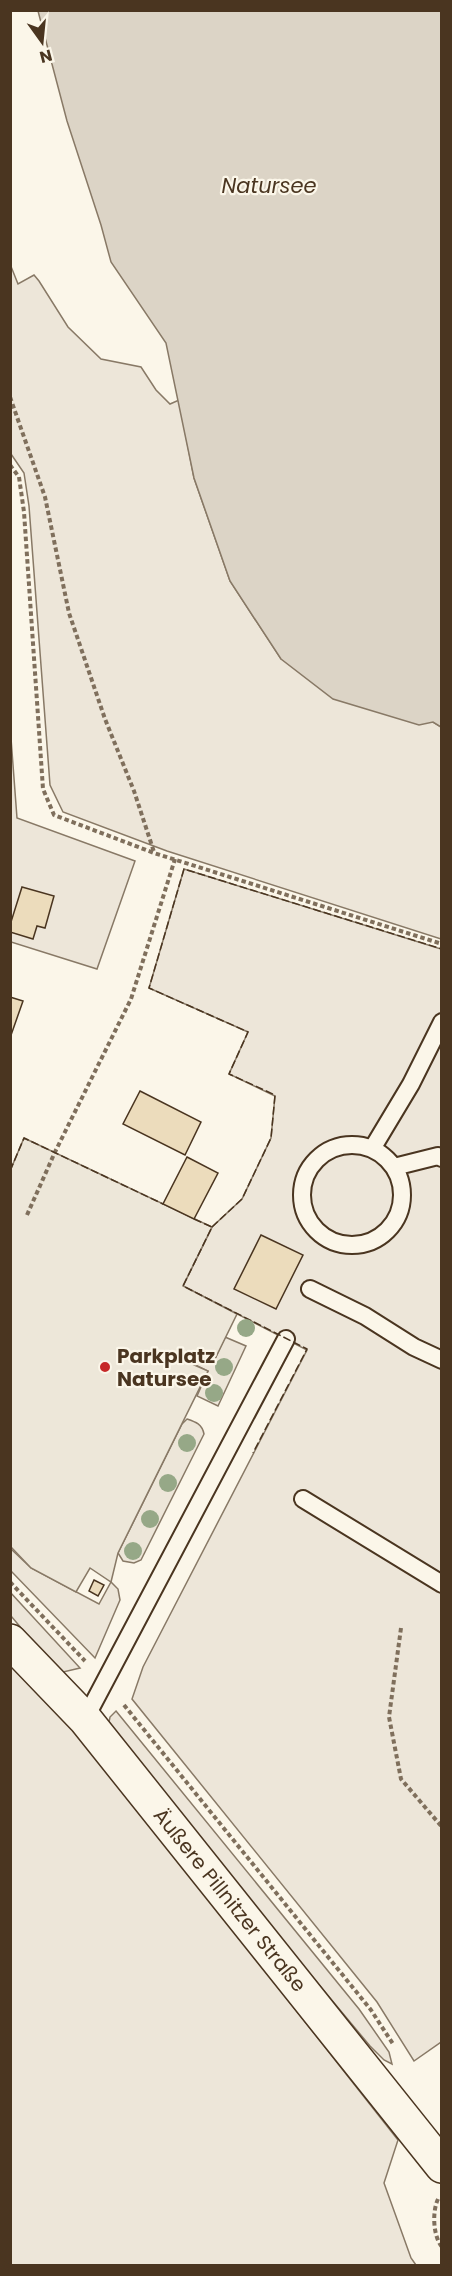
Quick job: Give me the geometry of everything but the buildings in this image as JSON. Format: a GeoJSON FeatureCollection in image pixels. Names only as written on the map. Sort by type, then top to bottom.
{"type":"FeatureCollection","features":[{"type":"Feature","properties":{"kind":"main road","name":"Äußere Pillnitzer Straße"},"geometry":{"type":"LineString","coordinates":[[10,1641],[85,1719],[441,2166]]}},
{"type":"Feature","properties":{"kind":"lane"},"geometry":{"type":"LineString","coordinates":[[372,1149],[411,1084],[441,1022]]}},
{"type":"Feature","properties":{"kind":"lane"},"geometry":{"type":"LineString","coordinates":[[358,1145],[372,1149],[394,1167],[401,1182],[402,1198],[399,1214],[390,1228],[377,1239],[362,1244],[345,1245],[332,1241],[310,1223],[304,1210],[302,1196],[304,1181],[310,1168],[319,1157],[331,1150],[358,1145]]}},
{"type":"Feature","properties":{"kind":"lane"},"geometry":{"type":"LineString","coordinates":[[394,1167],[438,1156],[441,1158]]}},
{"type":"Feature","properties":{"kind":"lane"},"geometry":{"type":"LineString","coordinates":[[310,1289],[365,1316],[414,1347],[441,1360]]}},
{"type":"Feature","properties":{"kind":"lane"},"geometry":{"type":"LineString","coordinates":[[85,1719],[286,1339]]}},
{"type":"Feature","properties":{"kind":"lane"},"geometry":{"type":"LineString","coordinates":[[303,1499],[441,1584]]}},
{"type":"Feature","properties":{"kind":"path"},"geometry":{"type":"LineString","coordinates":[[10,397],[45,497],[69,613],[105,720],[134,791],[154,853]]}},
{"type":"Feature","properties":{"kind":"path"},"geometry":{"type":"LineString","coordinates":[[10,465],[19,477],[24,512],[43,789],[54,814],[154,853],[441,944]]}},
{"type":"Feature","properties":{"kind":"path"},"geometry":{"type":"LineString","coordinates":[[27,1215],[55,1152],[131,999],[175,859]]}},
{"type":"Feature","properties":{"kind":"path"},"geometry":{"type":"LineString","coordinates":[[10,1582],[105,1682],[371,2010],[395,2046]]}},
{"type":"Feature","properties":{"kind":"path"},"geometry":{"type":"LineString","coordinates":[[401,1628],[389,1718],[401,1779],[441,1827]]}},
{"type":"Feature","properties":{"kind":"path"},"geometry":{"type":"LineString","coordinates":[[441,2190],[435,2206],[436,2241],[441,2247]]}},
{"type":"Feature","properties":{"kind":"shaded area"},"geometry":{"type":"Polygon","coordinates":[[[10,264],[18,284],[34,275],[68,327],[101,359],[141,367],[156,390],[170,404],[179,400],[194,478],[230,581],[281,659],[441,727],[441,939],[167,851],[63,812],[50,785],[29,506],[24,473],[11,454],[10,264]]]}},
{"type":"Feature","properties":{"kind":"shaded area"},"geometry":{"type":"Polygon","coordinates":[[[10,725],[17,818],[135,861],[97,969],[11,942],[10,725]]]}},
{"type":"Feature","properties":{"kind":"shaded area"},"geometry":{"type":"Polygon","coordinates":[[[184,869],[441,949],[441,2042],[414,2061],[377,2002],[132,1699],[143,1667],[307,1350],[183,1286],[212,1227],[242,1199],[271,1138],[275,1096],[229,1074],[248,1032],[149,988],[184,869]]]}},
{"type":"Feature","properties":{"kind":"shaded area","name":"Parkplatz Natursee"},"geometry":{"type":"Polygon","coordinates":[[[24,1138],[212,1227],[183,1286],[237,1314],[213,1363],[187,1351],[183,1360],[208,1371],[118,1553],[111,1582],[90,1568],[76,1592],[31,1568],[11,1547],[10,1171],[24,1138]]]}},
{"type":"Feature","properties":{"kind":"shaded area"},"geometry":{"type":"Polygon","coordinates":[[[225,1337],[246,1346],[218,1406],[197,1396],[208,1371],[183,1359],[187,1351],[213,1363],[225,1337]]]}},
{"type":"Feature","properties":{"kind":"shaded area"},"geometry":{"type":"Polygon","coordinates":[[[187,1419],[198,1424],[204,1434],[141,1560],[134,1563],[123,1561],[118,1553],[182,1424],[187,1419]]]}},
{"type":"Feature","properties":{"kind":"shaded area"},"geometry":{"type":"Polygon","coordinates":[[[10,1548],[31,1568],[99,1604],[111,1582],[118,1589],[120,1600],[95,1658],[11,1571],[10,1548]]]}},
{"type":"Feature","properties":{"kind":"shaded area"},"geometry":{"type":"Polygon","coordinates":[[[10,1592],[80,1668],[59,1673],[11,1616],[10,1592]]]}},
{"type":"Feature","properties":{"kind":"shaded area"},"geometry":{"type":"Polygon","coordinates":[[[11,1662],[74,1728],[398,2140],[384,2183],[411,2258],[416,2265],[11,2265],[11,1662]]]}},
{"type":"Feature","properties":{"kind":"shaded area"},"geometry":{"type":"Polygon","coordinates":[[[116,1711],[359,2009],[389,2052],[392,2064],[384,2060],[370,2046],[111,1735],[108,1727],[110,1717],[116,1711]]]}},
{"type":"Feature","properties":{"kind":"water","name":"Natursee"},"geometry":{"type":"Polygon","coordinates":[[[38,11],[441,11],[441,727],[433,722],[419,725],[333,699],[281,659],[230,581],[194,478],[166,343],[111,262],[67,121],[38,11]]]}},
{"type":"Feature","properties":{"kind":"fence"},"geometry":{"type":"LineString","coordinates":[[212,1227],[242,1199],[271,1138],[275,1095],[229,1074],[248,1032],[149,988],[184,869],[442,949]]}},
{"type":"Feature","properties":{"kind":"fence"},"geometry":{"type":"LineString","coordinates":[[10,1171],[24,1138],[163,1204]]}},
{"type":"Feature","properties":{"kind":"fence"},"geometry":{"type":"LineString","coordinates":[[194,1219],[212,1227],[183,1286],[307,1349],[253,1453]]}},
{"type":"Feature","properties":{"kind":"place","name":"Parkplatz Natursee"},"geometry":{"type":"Point","coordinates":[105,1367]}}]}
